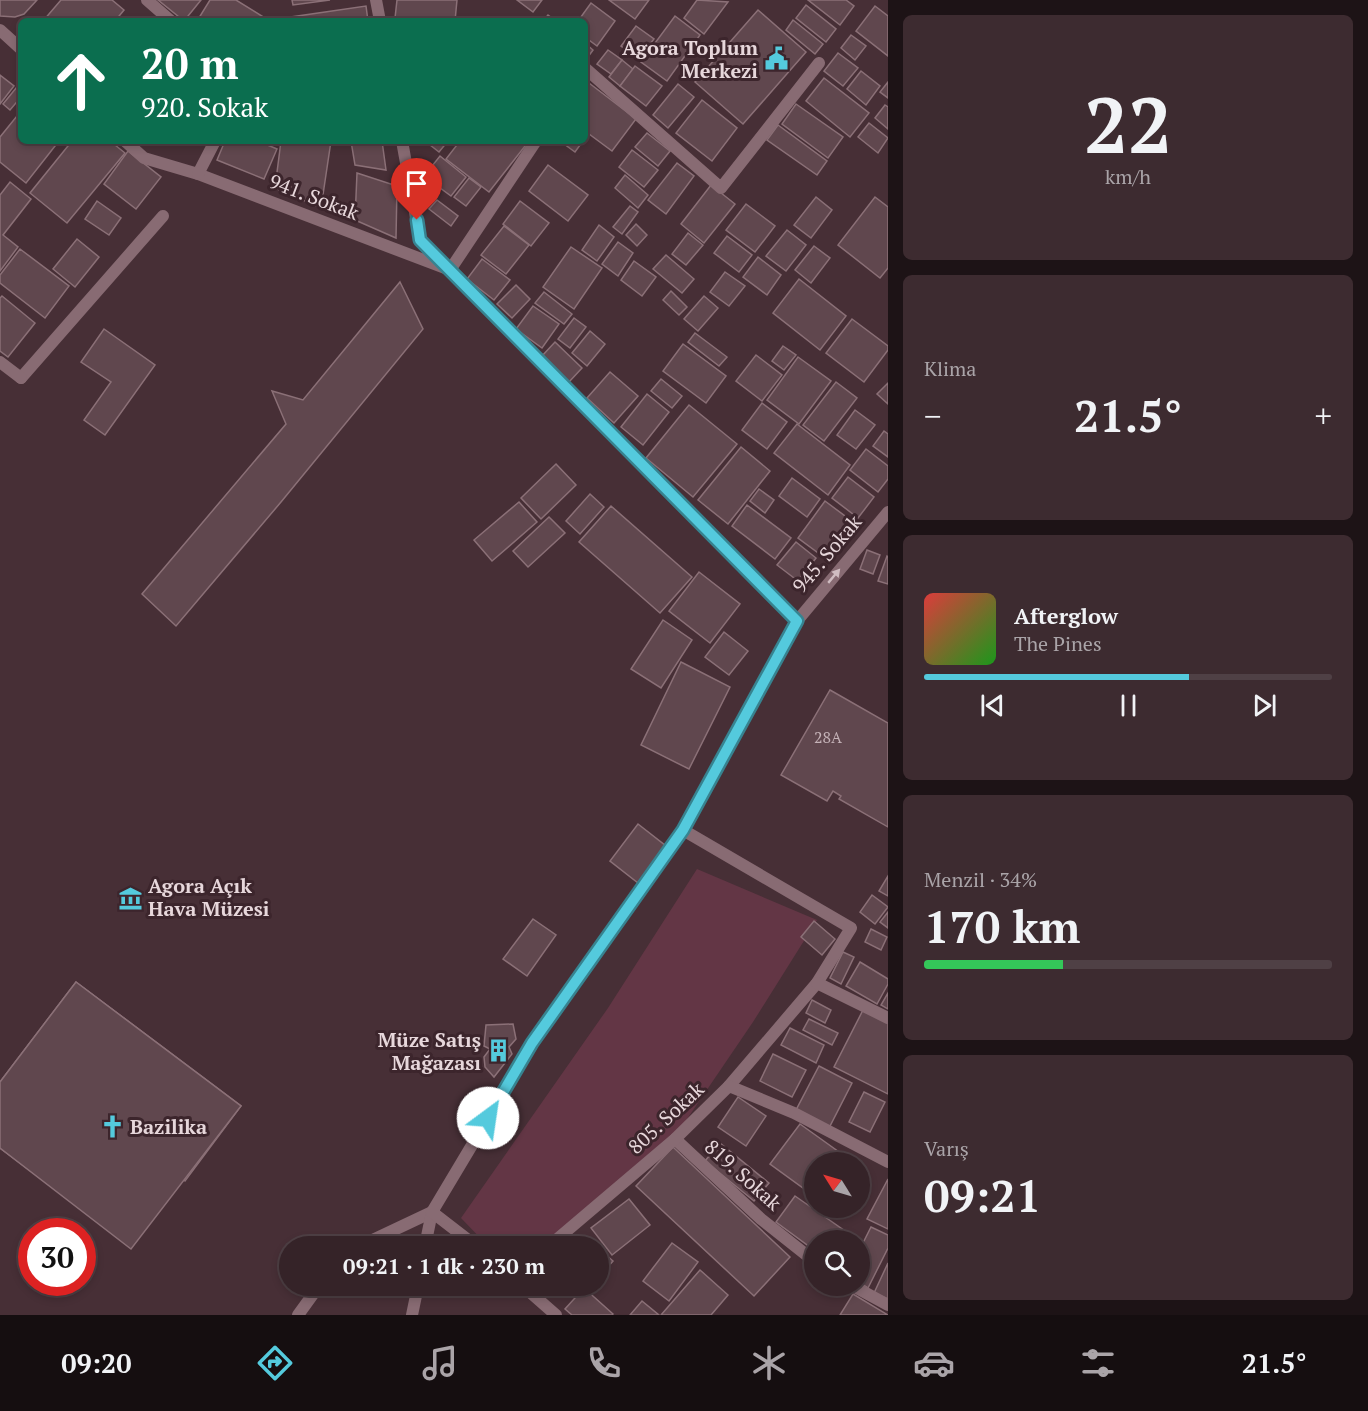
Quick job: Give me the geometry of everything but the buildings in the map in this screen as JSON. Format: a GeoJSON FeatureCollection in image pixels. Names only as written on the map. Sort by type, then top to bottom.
{"type":"FeatureCollection","features":[{"type":"Feature","properties":{"kind":"street"},"geometry":{"type":"LineString","coordinates":[[147,0],[168,18]]}},
{"type":"Feature","properties":{"kind":"street"},"geometry":{"type":"LineString","coordinates":[[376,0],[379,18]]}},
{"type":"Feature","properties":{"kind":"street"},"geometry":{"type":"LineString","coordinates":[[0,30],[18,46]]}},
{"type":"Feature","properties":{"kind":"street"},"geometry":{"type":"LineString","coordinates":[[588,71],[721,188],[819,63]]}},
{"type":"Feature","properties":{"kind":"street","name":"941. Sokak"},"geometry":{"type":"LineString","coordinates":[[128,144],[144,158],[198,174],[450,270]]}},
{"type":"Feature","properties":{"kind":"street"},"geometry":{"type":"LineString","coordinates":[[198,174],[213,144]]}},
{"type":"Feature","properties":{"kind":"street"},"geometry":{"type":"LineString","coordinates":[[403,144],[420,240],[797,621]]}},
{"type":"Feature","properties":{"kind":"street"},"geometry":{"type":"LineString","coordinates":[[450,270],[534,144]]}},
{"type":"Feature","properties":{"kind":"street"},"geometry":{"type":"LineString","coordinates":[[0,362],[21,378],[163,216]]}},
{"type":"Feature","properties":{"kind":"street","name":"945. Sokak"},"geometry":{"type":"LineString","coordinates":[[427,1236],[432,1212],[532,1043],[683,830],[797,621],[888,512]]}},
{"type":"Feature","properties":{"kind":"street"},"geometry":{"type":"LineString","coordinates":[[683,830],[851,928],[818,983],[729,1086]]}},
{"type":"Feature","properties":{"kind":"street"},"geometry":{"type":"LineString","coordinates":[[818,983],[888,1018]]}},
{"type":"Feature","properties":{"kind":"street","name":"805. Sokak"},"geometry":{"type":"LineString","coordinates":[[561,1236],[675,1139],[729,1086],[794,1113],[888,1162]]}},
{"type":"Feature","properties":{"kind":"street","name":"819. Sokak"},"geometry":{"type":"LineString","coordinates":[[675,1139],[761,1219],[804,1253]]}},
{"type":"Feature","properties":{"kind":"street"},"geometry":{"type":"LineString","coordinates":[[381,1236],[432,1212],[463,1236]]}},
{"type":"Feature","properties":{"kind":"street"},"geometry":{"type":"LineString","coordinates":[[870,1295],[888,1305]]}},
{"type":"Feature","properties":{"kind":"street"},"geometry":{"type":"LineString","coordinates":[[298,1315],[312,1296]]}},
{"type":"Feature","properties":{"kind":"street"},"geometry":{"type":"LineString","coordinates":[[412,1315],[416,1296]]}},
{"type":"Feature","properties":{"kind":"street"},"geometry":{"type":"LineString","coordinates":[[534,1296],[556,1315]]}},
{"type":"Feature","properties":{"kind":"shaded area"},"geometry":{"type":"Polygon","coordinates":[[[697,869],[817,920],[753,1022],[683,1125],[555,1236],[478,1236],[461,1218],[608,1008],[697,869]]]}},
{"type":"Feature","properties":{"kind":"place","name":"Agora Toplum Merkezi"},"geometry":{"type":"Point","coordinates":[776,59]}},
{"type":"Feature","properties":{"kind":"place","name":"Agora Açık Hava Müzesi"},"geometry":{"type":"Point","coordinates":[130,898]}},
{"type":"Feature","properties":{"kind":"place","name":"Müze Satış Mağazası"},"geometry":{"type":"Point","coordinates":[499,1051]}},
{"type":"Feature","properties":{"kind":"place","name":"Bazilika"},"geometry":{"type":"Point","coordinates":[112,1127]}},
{"type":"Feature","properties":{"kind":"route"},"geometry":{"type":"LineString","coordinates":[[417,220],[420,240],[797,621],[683,830],[532,1043],[488,1118]]}}]}
